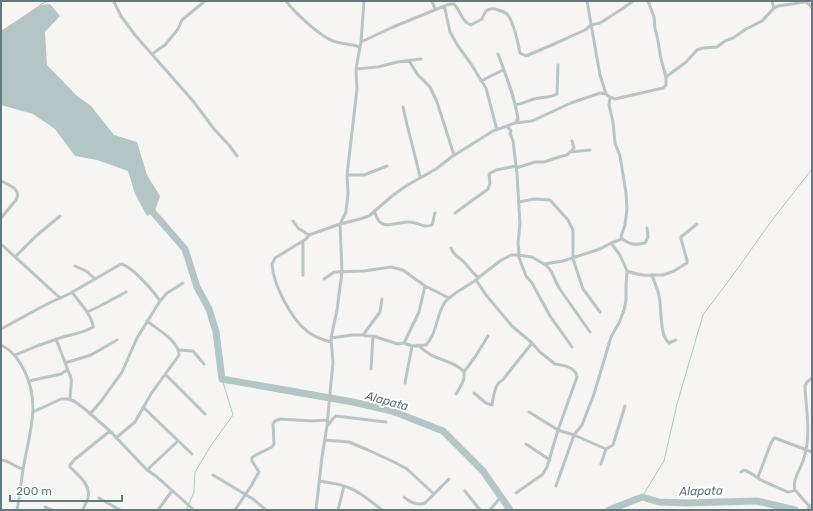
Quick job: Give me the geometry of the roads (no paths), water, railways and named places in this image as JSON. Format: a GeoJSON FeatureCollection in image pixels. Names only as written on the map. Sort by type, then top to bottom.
{"type":"FeatureCollection","features":[{"type":"Feature","properties":{"kind":"street"},"geometry":{"type":"LineString","coordinates":[[115,1],[114,2],[121,16],[135,35],[193,101],[237,156]]}},
{"type":"Feature","properties":{"kind":"street"},"geometry":{"type":"LineString","coordinates":[[152,54],[165,45],[182,20],[205,1]]}},
{"type":"Feature","properties":{"kind":"street"},"geometry":{"type":"LineString","coordinates":[[286,1],[311,25],[328,38],[335,42],[353,45],[360,48]]}},
{"type":"Feature","properties":{"kind":"street"},"geometry":{"type":"LineString","coordinates":[[316,510],[328,420],[328,405],[333,363],[331,338],[337,310],[342,272],[340,224],[346,212],[348,193],[347,175],[357,89],[356,69],[361,42],[364,1]]}},
{"type":"Feature","properties":{"kind":"street"},"geometry":{"type":"LineString","coordinates":[[432,1],[435,9]]}},
{"type":"Feature","properties":{"kind":"street"},"geometry":{"type":"LineString","coordinates":[[587,1],[600,75],[606,94],[610,98],[615,99],[663,88],[666,85],[666,77],[661,59],[654,17],[648,1]]}},
{"type":"Feature","properties":{"kind":"street"},"geometry":{"type":"LineString","coordinates":[[361,42],[435,9],[454,4],[464,21],[471,26],[482,19],[484,12],[487,10],[500,10],[508,15],[514,29],[520,53],[526,56],[585,30],[591,25],[600,23],[633,1]]}},
{"type":"Feature","properties":{"kind":"street"},"geometry":{"type":"LineString","coordinates":[[772,1],[774,8]]}},
{"type":"Feature","properties":{"kind":"street"},"geometry":{"type":"LineString","coordinates":[[666,77],[686,62],[697,50],[716,47],[733,38],[762,21],[774,8],[778,6],[807,2],[812,8]]}},
{"type":"Feature","properties":{"kind":"street"},"geometry":{"type":"LineString","coordinates":[[442,7],[445,9],[450,32],[486,88],[497,130]]}},
{"type":"Feature","properties":{"kind":"street"},"geometry":{"type":"LineString","coordinates":[[498,54],[503,70],[508,78],[515,105],[518,119],[515,123]]}},
{"type":"Feature","properties":{"kind":"street"},"geometry":{"type":"LineString","coordinates":[[356,69],[378,67],[397,62],[421,59]]}},
{"type":"Feature","properties":{"kind":"street"},"geometry":{"type":"LineString","coordinates":[[331,338],[331,342],[316,337],[308,332],[297,321],[282,298],[276,282],[272,264],[275,258],[303,241],[309,235],[369,216],[392,196],[406,186],[436,169],[454,154],[440,108],[430,87],[418,75],[409,61]]}},
{"type":"Feature","properties":{"kind":"street"},"geometry":{"type":"LineString","coordinates":[[515,105],[520,105],[532,99],[554,96],[557,94],[558,65]]}},
{"type":"Feature","properties":{"kind":"street"},"geometry":{"type":"LineString","coordinates":[[481,81],[503,70]]}},
{"type":"Feature","properties":{"kind":"street"},"geometry":{"type":"LineString","coordinates":[[448,159],[486,135],[497,130],[515,123],[532,121],[571,103],[600,93],[606,94]]}},
{"type":"Feature","properties":{"kind":"street"},"geometry":{"type":"LineString","coordinates":[[610,98],[608,105],[613,122],[614,138],[620,156],[627,208],[625,225],[621,236],[622,239]]}},
{"type":"Feature","properties":{"kind":"street"},"geometry":{"type":"LineString","coordinates":[[403,107],[420,178]]}},
{"type":"Feature","properties":{"kind":"street"},"geometry":{"type":"LineString","coordinates":[[507,126],[511,131],[510,133],[513,141],[519,193],[520,224],[518,255],[526,276],[532,283],[550,316],[572,347]]}},
{"type":"Feature","properties":{"kind":"street"},"geometry":{"type":"LineString","coordinates":[[455,213],[488,189],[490,183],[489,174],[496,170],[535,162],[544,162],[567,155],[574,148],[572,141]]}},
{"type":"Feature","properties":{"kind":"street"},"geometry":{"type":"LineString","coordinates":[[570,152],[590,150]]}},
{"type":"Feature","properties":{"kind":"street"},"geometry":{"type":"LineString","coordinates":[[347,175],[364,175],[387,166]]}},
{"type":"Feature","properties":{"kind":"street"},"geometry":{"type":"LineString","coordinates":[[1,181],[17,190],[18,193],[16,200],[1,218]]}},
{"type":"Feature","properties":{"kind":"street"},"geometry":{"type":"LineString","coordinates":[[519,202],[534,199],[550,200],[568,220],[573,230],[573,259],[583,289],[600,312]]}},
{"type":"Feature","properties":{"kind":"street"},"geometry":{"type":"LineString","coordinates":[[374,211],[379,221],[384,224],[410,222],[419,223],[424,226],[432,225],[435,213]]}},
{"type":"Feature","properties":{"kind":"street"},"geometry":{"type":"LineString","coordinates":[[15,257],[36,236],[60,216]]}},
{"type":"Feature","properties":{"kind":"street"},"geometry":{"type":"LineString","coordinates":[[293,221],[298,228],[309,235]]}},
{"type":"Feature","properties":{"kind":"street"},"geometry":{"type":"LineString","coordinates":[[627,271],[648,276],[663,275],[674,271],[687,263],[688,260],[681,237],[698,224]]}},
{"type":"Feature","properties":{"kind":"street"},"geometry":{"type":"LineString","coordinates":[[622,239],[630,244],[644,243],[648,237],[647,228]]}},
{"type":"Feature","properties":{"kind":"street"},"geometry":{"type":"LineString","coordinates":[[544,264],[573,259],[622,239]]}},
{"type":"Feature","properties":{"kind":"street"},"geometry":{"type":"LineString","coordinates":[[303,241],[303,275]]}},
{"type":"Feature","properties":{"kind":"street"},"geometry":{"type":"LineString","coordinates":[[556,486],[574,435],[582,425],[594,394],[611,337],[624,310],[626,300],[627,271],[620,255],[612,243]]}},
{"type":"Feature","properties":{"kind":"street"},"geometry":{"type":"LineString","coordinates":[[1,244],[60,298]]}},
{"type":"Feature","properties":{"kind":"street"},"geometry":{"type":"LineString","coordinates":[[451,248],[453,253],[478,277],[477,279],[486,294],[512,326],[555,364],[566,366],[576,373],[577,377],[558,430],[547,468],[543,474],[516,493]]}},
{"type":"Feature","properties":{"kind":"street"},"geometry":{"type":"LineString","coordinates":[[331,338],[363,335],[373,336],[398,344],[404,343],[412,346],[426,345],[444,303],[511,255],[532,257],[544,264],[550,271],[558,288],[590,332]]}},
{"type":"Feature","properties":{"kind":"street"},"geometry":{"type":"LineString","coordinates":[[1,329],[72,292],[121,264],[130,269],[151,288],[160,301]]}},
{"type":"Feature","properties":{"kind":"street"},"geometry":{"type":"LineString","coordinates":[[75,266],[86,271],[95,279]]}},
{"type":"Feature","properties":{"kind":"street"},"geometry":{"type":"LineString","coordinates":[[324,279],[334,272],[364,271],[391,267],[403,270],[425,286],[449,298]]}},
{"type":"Feature","properties":{"kind":"street"},"geometry":{"type":"LineString","coordinates":[[652,275],[659,296],[665,339],[669,343],[676,340]]}},
{"type":"Feature","properties":{"kind":"street"},"geometry":{"type":"LineString","coordinates":[[90,414],[122,372],[137,338],[160,301],[167,293],[183,283]]}},
{"type":"Feature","properties":{"kind":"street"},"geometry":{"type":"LineString","coordinates":[[404,343],[419,312],[425,286]]}},
{"type":"Feature","properties":{"kind":"street"},"geometry":{"type":"LineString","coordinates":[[15,355],[56,339],[82,332],[93,327],[93,323],[87,312],[72,292]]}},
{"type":"Feature","properties":{"kind":"street"},"geometry":{"type":"LineString","coordinates":[[87,312],[126,292]]}},
{"type":"Feature","properties":{"kind":"street"},"geometry":{"type":"LineString","coordinates":[[363,335],[380,312],[382,300]]}},
{"type":"Feature","properties":{"kind":"street"},"geometry":{"type":"LineString","coordinates":[[116,438],[135,422],[151,394],[179,355],[177,346],[147,321]]}},
{"type":"Feature","properties":{"kind":"street"},"geometry":{"type":"LineString","coordinates":[[371,370],[373,336]]}},
{"type":"Feature","properties":{"kind":"street"},"geometry":{"type":"LineString","coordinates":[[456,394],[464,378],[464,372],[488,336]]}},
{"type":"Feature","properties":{"kind":"street"},"geometry":{"type":"LineString","coordinates":[[56,339],[71,378],[72,383],[70,400]]}},
{"type":"Feature","properties":{"kind":"street"},"geometry":{"type":"LineString","coordinates":[[64,363],[91,355],[117,340]]}},
{"type":"Feature","properties":{"kind":"street"},"geometry":{"type":"LineString","coordinates":[[474,393],[486,403],[492,405],[499,382],[503,380],[532,343]]}},
{"type":"Feature","properties":{"kind":"street"},"geometry":{"type":"LineString","coordinates":[[1,345],[15,355],[29,382],[33,396],[34,412],[17,510]]}},
{"type":"Feature","properties":{"kind":"street"},"geometry":{"type":"LineString","coordinates":[[418,345],[430,355],[454,365],[464,372]]}},
{"type":"Feature","properties":{"kind":"street"},"geometry":{"type":"LineString","coordinates":[[405,383],[412,346]]}},
{"type":"Feature","properties":{"kind":"street"},"geometry":{"type":"LineString","coordinates":[[179,350],[194,351],[204,364]]}},
{"type":"Feature","properties":{"kind":"street"},"geometry":{"type":"LineString","coordinates":[[29,382],[60,374],[67,370]]}},
{"type":"Feature","properties":{"kind":"street"},"geometry":{"type":"LineString","coordinates":[[166,374],[205,414]]}},
{"type":"Feature","properties":{"kind":"street"},"geometry":{"type":"LineString","coordinates":[[807,510],[811,506],[795,490],[794,487],[806,449],[809,429],[805,386],[812,378]]}},
{"type":"Feature","properties":{"kind":"street"},"geometry":{"type":"LineString","coordinates":[[34,412],[61,399],[74,401],[110,431],[146,470],[156,476],[194,510]]}},
{"type":"Feature","properties":{"kind":"street"},"geometry":{"type":"LineString","coordinates":[[601,464],[606,449],[613,445],[625,406]]}},
{"type":"Feature","properties":{"kind":"street"},"geometry":{"type":"LineString","coordinates":[[144,407],[192,454]]}},
{"type":"Feature","properties":{"kind":"street"},"geometry":{"type":"LineString","coordinates":[[806,407],[812,409]]}},
{"type":"Feature","properties":{"kind":"street"},"geometry":{"type":"LineString","coordinates":[[529,412],[558,430],[574,435],[606,449]]}},
{"type":"Feature","properties":{"kind":"street"},"geometry":{"type":"LineString","coordinates":[[327,426],[336,416],[386,422]]}},
{"type":"Feature","properties":{"kind":"street"},"geometry":{"type":"LineString","coordinates":[[235,510],[259,472],[252,461],[252,458],[272,447],[274,444],[273,424],[275,421],[280,419],[312,421],[328,420]]}},
{"type":"Feature","properties":{"kind":"street"},"geometry":{"type":"LineString","coordinates":[[83,510],[88,497],[88,490],[82,479],[70,467],[70,465],[74,460],[110,431]]}},
{"type":"Feature","properties":{"kind":"street"},"geometry":{"type":"LineString","coordinates":[[758,477],[774,438],[812,452]]}},
{"type":"Feature","properties":{"kind":"street"},"geometry":{"type":"LineString","coordinates":[[325,440],[349,442],[396,463],[407,469],[434,494]]}},
{"type":"Feature","properties":{"kind":"street"},"geometry":{"type":"LineString","coordinates":[[146,470],[178,441]]}},
{"type":"Feature","properties":{"kind":"street"},"geometry":{"type":"LineString","coordinates":[[526,444],[550,460]]}},
{"type":"Feature","properties":{"kind":"street"},"geometry":{"type":"LineString","coordinates":[[1,460],[11,462],[17,467],[23,469]]}},
{"type":"Feature","properties":{"kind":"street"},"geometry":{"type":"LineString","coordinates":[[741,472],[744,470],[747,471],[762,481],[784,491],[789,492],[795,490]]}},
{"type":"Feature","properties":{"kind":"street"},"geometry":{"type":"LineString","coordinates":[[213,475],[253,499],[266,510]]}},
{"type":"Feature","properties":{"kind":"street"},"geometry":{"type":"LineString","coordinates":[[404,497],[410,502],[425,503],[449,479]]}},
{"type":"Feature","properties":{"kind":"street"},"geometry":{"type":"LineString","coordinates":[[319,481],[344,486],[359,493],[382,510]]}},
{"type":"Feature","properties":{"kind":"street"},"geometry":{"type":"LineString","coordinates":[[338,510],[344,486]]}},
{"type":"Feature","properties":{"kind":"street"},"geometry":{"type":"LineString","coordinates":[[158,510],[172,491]]}},
{"type":"Feature","properties":{"kind":"street"},"geometry":{"type":"LineString","coordinates":[[465,491],[480,510]]}},
{"type":"Feature","properties":{"kind":"street"},"geometry":{"type":"LineString","coordinates":[[99,498],[120,510]]}},
{"type":"Feature","properties":{"kind":"street"},"geometry":{"type":"LineString","coordinates":[[490,510],[499,499]]}},
{"type":"Feature","properties":{"kind":"street"},"geometry":{"type":"LineString","coordinates":[[45,507],[52,510]]}},
{"type":"Feature","properties":{"kind":"waterway"},"geometry":{"type":"LineString","coordinates":[[40,5],[47,1]]}},
{"type":"Feature","properties":{"kind":"waterway"},"geometry":{"type":"LineString","coordinates":[[642,497],[664,461],[677,404],[703,315],[770,223],[812,169]]}},
{"type":"Feature","properties":{"kind":"waterway","name":"Alapata"},"geometry":{"type":"LineString","coordinates":[[149,205],[151,210],[185,249],[197,287],[209,309],[216,332],[222,379],[353,402],[392,411],[443,431],[483,471],[510,510]]}},
{"type":"Feature","properties":{"kind":"waterway"},"geometry":{"type":"LineString","coordinates":[[186,510],[194,492],[195,472],[212,444],[233,415],[222,379]]}},
{"type":"Feature","properties":{"kind":"waterway","name":"Alapata"},"geometry":{"type":"LineString","coordinates":[[609,510],[642,497],[659,502],[687,503],[757,501],[795,510]]}}]}
